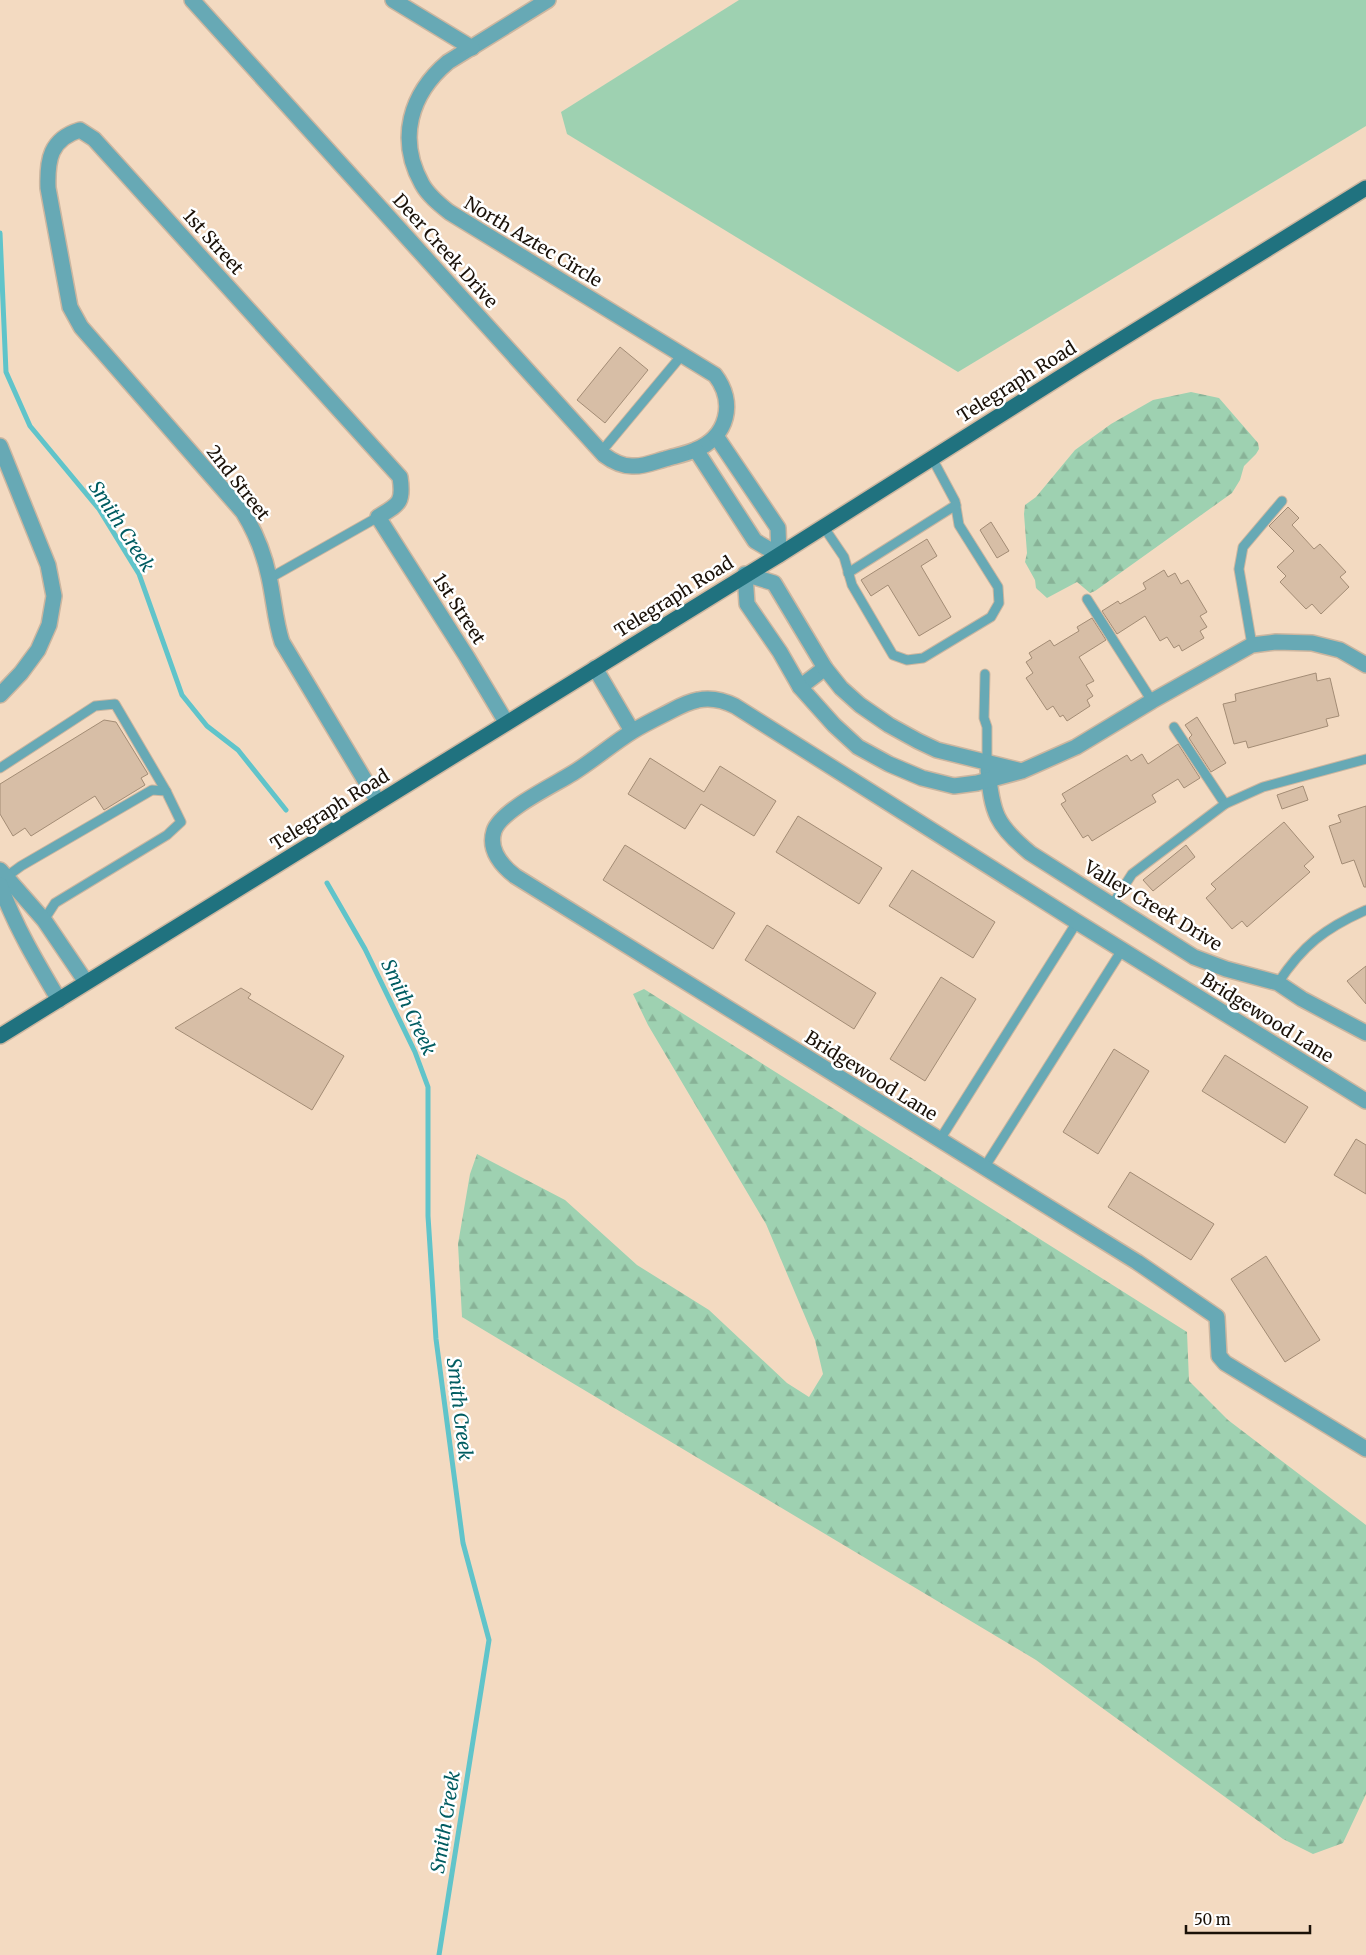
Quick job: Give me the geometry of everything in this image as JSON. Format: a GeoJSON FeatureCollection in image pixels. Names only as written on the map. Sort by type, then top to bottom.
{"type":"FeatureCollection","features":[{"type":"Feature","properties":{"kind":"main road","name":"Telegraph Road"},"geometry":{"type":"LineString","coordinates":[[0,1036],[1366,188]]}},
{"type":"Feature","properties":{"kind":"street","name":"Deer Creek Drive"},"geometry":{"type":"LineString","coordinates":[[192,0],[601,452],[612,460],[631,466],[641,466],[696,450],[716,436]]}},
{"type":"Feature","properties":{"kind":"street"},"geometry":{"type":"LineString","coordinates":[[393,0],[472,48]]}},
{"type":"Feature","properties":{"kind":"street","name":"North Aztec Circle"},"geometry":{"type":"LineString","coordinates":[[548,0],[448,62],[434,74],[423,88],[415,104],[410,125],[409,143],[414,165],[422,185],[448,212],[715,375],[726,392],[727,412],[726,419],[716,436]]}},
{"type":"Feature","properties":{"kind":"street","name":"1st Street"},"geometry":{"type":"LineString","coordinates":[[67,290],[48,188],[47,171],[54,146],[67,134],[80,130],[94,139],[400,477],[403,494],[396,506],[378,517],[506,722]]}},
{"type":"Feature","properties":{"kind":"street","name":"2nd Street"},"geometry":{"type":"LineString","coordinates":[[67,290],[70,307],[81,327],[242,512],[258,540],[270,578],[277,628],[282,642],[378,802]]}},
{"type":"Feature","properties":{"kind":"street"},"geometry":{"type":"LineString","coordinates":[[696,450],[755,542],[779,554],[778,528],[716,436]]}},
{"type":"Feature","properties":{"kind":"street"},"geometry":{"type":"LineString","coordinates":[[0,446],[48,565],[54,596],[49,625],[38,650],[21,673],[0,695]]}},
{"type":"Feature","properties":{"kind":"street"},"geometry":{"type":"LineString","coordinates":[[1022,770],[937,750],[896,729],[860,705],[841,688],[825,668],[774,583],[745,574],[747,604],[780,652],[800,687],[834,726],[858,747],[889,764],[922,778],[954,786],[989,780],[1022,770],[1076,747],[1152,701],[1252,645],[1276,642],[1312,644],[1340,650],[1366,664]]}},
{"type":"Feature","properties":{"kind":"street"},"geometry":{"type":"LineString","coordinates":[[595,668],[632,732]]}},
{"type":"Feature","properties":{"kind":"street"},"geometry":{"type":"LineString","coordinates":[[800,687],[825,668]]}},
{"type":"Feature","properties":{"kind":"street","name":"Bridgewood Lane"},"geometry":{"type":"LineString","coordinates":[[1366,1101],[1077,922],[735,706],[713,698],[685,704],[632,732],[575,772],[514,808],[500,820],[494,830],[492,842],[499,860],[515,876],[939,1141],[1137,1262],[1217,1317],[1220,1356],[1225,1363],[1366,1449]]}},
{"type":"Feature","properties":{"kind":"street","name":"Valley Creek Drive"},"geometry":{"type":"LineString","coordinates":[[987,761],[990,799],[998,820],[1015,841],[1044,862],[1194,957],[1226,969],[1278,983],[1302,999],[1366,1033]]}},
{"type":"Feature","properties":{"kind":"street"},"geometry":{"type":"LineString","coordinates":[[2,877],[44,920],[86,982]]}},
{"type":"Feature","properties":{"kind":"street"},"geometry":{"type":"LineString","coordinates":[[2,877],[9,910],[59,1000]]}},
{"type":"Feature","properties":{"kind":"lane"},"geometry":{"type":"LineString","coordinates":[[601,452],[682,355]]}},
{"type":"Feature","properties":{"kind":"lane"},"geometry":{"type":"LineString","coordinates":[[823,526],[844,557],[852,585],[893,655],[907,660],[923,658],[991,616],[1000,603],[998,587],[959,525],[956,505],[932,458]]}},
{"type":"Feature","properties":{"kind":"lane"},"geometry":{"type":"LineString","coordinates":[[1252,645],[1239,569],[1243,547],[1282,501]]}},
{"type":"Feature","properties":{"kind":"lane"},"geometry":{"type":"LineString","coordinates":[[848,573],[956,505]]}},
{"type":"Feature","properties":{"kind":"lane","name":"1st Street"},"geometry":{"type":"LineString","coordinates":[[270,578],[378,517]]}},
{"type":"Feature","properties":{"kind":"lane"},"geometry":{"type":"LineString","coordinates":[[1087,599],[1152,701]]}},
{"type":"Feature","properties":{"kind":"lane"},"geometry":{"type":"LineString","coordinates":[[985,674],[984,718],[987,727],[987,761]]}},
{"type":"Feature","properties":{"kind":"lane"},"geometry":{"type":"LineString","coordinates":[[0,768],[95,706],[115,704],[166,791],[181,822],[168,836],[55,903],[44,920]]}},
{"type":"Feature","properties":{"kind":"lane"},"geometry":{"type":"LineString","coordinates":[[1174,727],[1225,804]]}},
{"type":"Feature","properties":{"kind":"lane"},"geometry":{"type":"LineString","coordinates":[[1112,905],[1132,874],[1225,804],[1263,787],[1366,759]]}},
{"type":"Feature","properties":{"kind":"lane"},"geometry":{"type":"LineString","coordinates":[[2,877],[152,790],[166,791]]}},
{"type":"Feature","properties":{"kind":"lane"},"geometry":{"type":"LineString","coordinates":[[1278,983],[1306,946],[1344,920],[1366,910]]}},
{"type":"Feature","properties":{"kind":"lane"},"geometry":{"type":"LineString","coordinates":[[939,1141],[1077,922]]}},
{"type":"Feature","properties":{"kind":"lane"},"geometry":{"type":"LineString","coordinates":[[984,1168],[1122,950]]}},
{"type":"Feature","properties":{"kind":"green space"},"geometry":{"type":"Polygon","coordinates":[[[739,0],[1366,0],[1366,126],[958,372],[567,134],[561,112],[739,0]]]}},
{"type":"Feature","properties":{"kind":"green space"},"geometry":{"type":"Polygon","coordinates":[[[1191,392],[1219,398],[1258,443],[1259,449],[1244,466],[1240,480],[1232,493],[1095,591],[1090,593],[1077,582],[1047,598],[1036,588],[1035,580],[1025,562],[1027,553],[1025,505],[1036,497],[1075,450],[1111,424],[1153,400],[1191,392]]]}},
{"type":"Feature","properties":{"kind":"green space"},"geometry":{"type":"Polygon","coordinates":[[[644,989],[1187,1332],[1189,1381],[1228,1420],[1366,1525],[1366,1794],[1343,1843],[1313,1854],[1283,1839],[1036,1660],[462,1317],[458,1244],[470,1174],[477,1154],[565,1200],[637,1265],[709,1310],[787,1383],[809,1397],[823,1374],[815,1340],[766,1224],[648,1025],[633,994],[644,989]]]}},
{"type":"Feature","properties":{"kind":"building"},"geometry":{"type":"Polygon","coordinates":[[[620,347],[648,370],[605,423],[577,400],[620,347]]]}},
{"type":"Feature","properties":{"kind":"building"},"geometry":{"type":"Polygon","coordinates":[[[1288,507],[1299,518],[1292,525],[1314,549],[1320,544],[1346,572],[1340,577],[1349,587],[1321,614],[1312,604],[1306,609],[1280,582],[1286,576],[1277,567],[1294,551],[1269,526],[1288,507]]]}},
{"type":"Feature","properties":{"kind":"building"},"geometry":{"type":"Polygon","coordinates":[[[991,522],[1009,551],[997,558],[980,530],[991,522]]]}},
{"type":"Feature","properties":{"kind":"building"},"geometry":{"type":"Polygon","coordinates":[[[927,539],[937,556],[921,566],[951,617],[919,636],[888,585],[871,596],[861,580],[927,539]]]}},
{"type":"Feature","properties":{"kind":"building"},"geometry":{"type":"Polygon","coordinates":[[[1164,570],[1168,577],[1175,573],[1181,584],[1188,580],[1207,612],[1200,616],[1207,627],[1200,631],[1204,638],[1182,651],[1179,645],[1174,648],[1167,637],[1160,641],[1145,616],[1117,634],[1102,611],[1118,601],[1120,604],[1146,589],[1143,583],[1164,570]]]}},
{"type":"Feature","properties":{"kind":"building"},"geometry":{"type":"Polygon","coordinates":[[[1092,618],[1106,640],[1079,657],[1094,681],[1086,685],[1093,696],[1087,700],[1090,706],[1067,721],[1063,715],[1060,717],[1053,706],[1047,710],[1026,678],[1033,673],[1026,662],[1032,658],[1029,653],[1050,640],[1054,646],[1079,631],[1077,627],[1092,618]]]}},
{"type":"Feature","properties":{"kind":"building"},"geometry":{"type":"Polygon","coordinates":[[[1316,673],[1317,681],[1330,678],[1339,716],[1326,719],[1328,726],[1248,748],[1246,741],[1234,744],[1223,704],[1236,701],[1235,694],[1316,673]]]}},
{"type":"Feature","properties":{"kind":"building"},"geometry":{"type":"Polygon","coordinates":[[[1197,717],[1226,763],[1211,772],[1189,738],[1192,735],[1185,725],[1197,717]]]}},
{"type":"Feature","properties":{"kind":"building"},"geometry":{"type":"Polygon","coordinates":[[[104,720],[116,722],[148,774],[141,778],[145,785],[104,810],[95,796],[31,836],[25,828],[13,836],[0,814],[0,784],[104,720]]]}},
{"type":"Feature","properties":{"kind":"building"},"geometry":{"type":"Polygon","coordinates":[[[1178,744],[1200,778],[1184,788],[1178,779],[1152,795],[1156,802],[1092,841],[1088,835],[1083,838],[1061,804],[1066,801],[1062,794],[1127,755],[1131,761],[1142,754],[1148,764],[1178,744]]]}},
{"type":"Feature","properties":{"kind":"building"},"geometry":{"type":"Polygon","coordinates":[[[650,758],[704,792],[720,766],[776,801],[754,836],[701,804],[685,829],[628,794],[650,758]]]}},
{"type":"Feature","properties":{"kind":"building"},"geometry":{"type":"Polygon","coordinates":[[[1303,786],[1308,800],[1282,809],[1277,795],[1303,786]]]}},
{"type":"Feature","properties":{"kind":"building"},"geometry":{"type":"Polygon","coordinates":[[[1366,806],[1366,887],[1364,887],[1354,860],[1342,864],[1329,826],[1341,822],[1338,815],[1366,806]]]}},
{"type":"Feature","properties":{"kind":"building"},"geometry":{"type":"Polygon","coordinates":[[[798,816],[882,868],[859,904],[776,852],[798,816]]]}},
{"type":"Feature","properties":{"kind":"building"},"geometry":{"type":"Polygon","coordinates":[[[1284,822],[1314,857],[1304,866],[1310,872],[1247,927],[1242,921],[1232,929],[1206,898],[1216,889],[1211,884],[1284,822]]]}},
{"type":"Feature","properties":{"kind":"building"},"geometry":{"type":"Polygon","coordinates":[[[625,845],[735,913],[713,949],[603,880],[625,845]]]}},
{"type":"Feature","properties":{"kind":"building"},"geometry":{"type":"Polygon","coordinates":[[[1186,845],[1195,857],[1153,891],[1143,880],[1186,845]]]}},
{"type":"Feature","properties":{"kind":"building"},"geometry":{"type":"Polygon","coordinates":[[[912,870],[995,922],[973,958],[889,906],[912,870]]]}},
{"type":"Feature","properties":{"kind":"building"},"geometry":{"type":"Polygon","coordinates":[[[767,925],[876,993],[854,1029],[745,960],[767,925]]]}},
{"type":"Feature","properties":{"kind":"building"},"geometry":{"type":"Polygon","coordinates":[[[1366,966],[1366,1004],[1347,981],[1366,966]]]}},
{"type":"Feature","properties":{"kind":"building"},"geometry":{"type":"Polygon","coordinates":[[[941,977],[976,999],[925,1081],[890,1059],[941,977]]]}},
{"type":"Feature","properties":{"kind":"building"},"geometry":{"type":"Polygon","coordinates":[[[241,988],[251,994],[248,998],[344,1056],[312,1110],[175,1028],[241,988]]]}},
{"type":"Feature","properties":{"kind":"building"},"geometry":{"type":"Polygon","coordinates":[[[1114,1049],[1149,1071],[1098,1154],[1063,1132],[1114,1049]]]}},
{"type":"Feature","properties":{"kind":"building"},"geometry":{"type":"Polygon","coordinates":[[[1225,1055],[1308,1107],[1285,1143],[1202,1091],[1225,1055]]]}},
{"type":"Feature","properties":{"kind":"building"},"geometry":{"type":"Polygon","coordinates":[[[1356,1139],[1366,1145],[1366,1194],[1334,1175],[1356,1139]]]}},
{"type":"Feature","properties":{"kind":"building"},"geometry":{"type":"Polygon","coordinates":[[[1130,1172],[1214,1224],[1191,1260],[1108,1207],[1130,1172]]]}},
{"type":"Feature","properties":{"kind":"building"},"geometry":{"type":"Polygon","coordinates":[[[1266,1256],[1320,1340],[1285,1362],[1231,1279],[1266,1256]]]}},
{"type":"Feature","properties":{"kind":"waterway","name":"Smith Creek"},"geometry":{"type":"LineString","coordinates":[[0,233],[6,372],[30,426],[99,509],[139,574],[182,695],[207,726],[238,750],[286,810]]}},
{"type":"Feature","properties":{"kind":"waterway","name":"Smith Creek"},"geometry":{"type":"LineString","coordinates":[[327,883],[365,949],[415,1052],[428,1087],[428,1216],[436,1339],[463,1543],[489,1640],[439,1955]]}}]}
